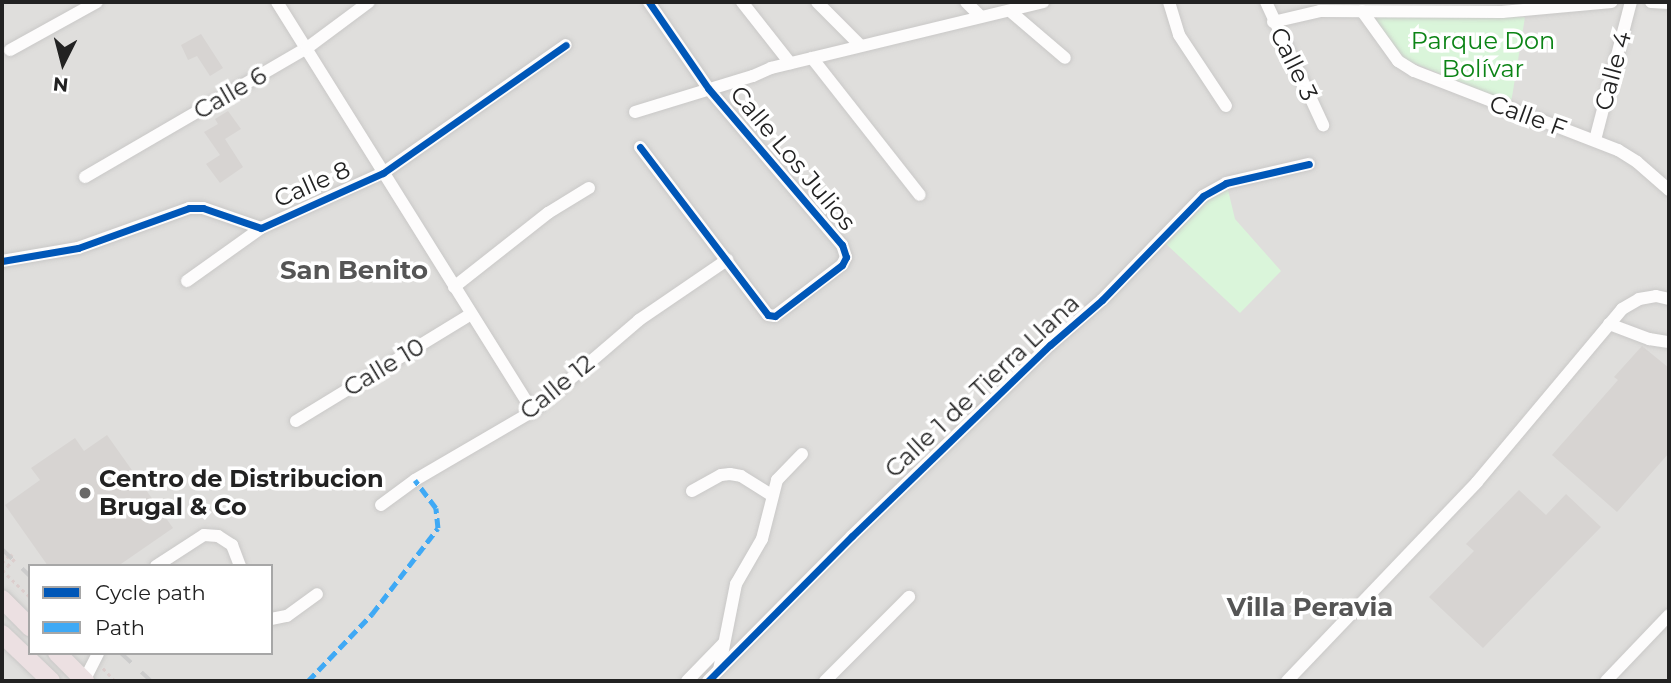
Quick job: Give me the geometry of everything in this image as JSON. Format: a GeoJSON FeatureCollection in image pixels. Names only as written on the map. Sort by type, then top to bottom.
{"type":"FeatureCollection","features":[{"type":"Feature","properties":{"kind":"highway"},"geometry":{"type":"LineString","coordinates":[[2,599],[28,625]]}},
{"type":"Feature","properties":{"kind":"highway"},"geometry":{"type":"LineString","coordinates":[[2,634],[51,681]]}},
{"type":"Feature","properties":{"kind":"highway"},"geometry":{"type":"LineString","coordinates":[[59,655],[85,681]]}},
{"type":"Feature","properties":{"kind":"street"},"geometry":{"type":"LineString","coordinates":[[10,50],[97,2]]}},
{"type":"Feature","properties":{"kind":"street"},"geometry":{"type":"LineString","coordinates":[[277,2],[533,411]]}},
{"type":"Feature","properties":{"kind":"street","name":"Calle 6"},"geometry":{"type":"LineString","coordinates":[[85,177],[307,48],[369,2]]}},
{"type":"Feature","properties":{"kind":"street","name":"Calle Los Julios"},"geometry":{"type":"LineString","coordinates":[[640,147],[768,315],[775,316],[842,265],[846,257],[842,245],[708,88],[649,2]]}},
{"type":"Feature","properties":{"kind":"street"},"geometry":{"type":"LineString","coordinates":[[742,2],[790,63]]}},
{"type":"Feature","properties":{"kind":"street"},"geometry":{"type":"LineString","coordinates":[[817,2],[860,45]]}},
{"type":"Feature","properties":{"kind":"street"},"geometry":{"type":"LineString","coordinates":[[966,2],[981,17]]}},
{"type":"Feature","properties":{"kind":"street"},"geometry":{"type":"LineString","coordinates":[[635,112],[790,63],[1043,2]]}},
{"type":"Feature","properties":{"kind":"street"},"geometry":{"type":"LineString","coordinates":[[1169,2],[1179,35],[1226,106]]}},
{"type":"Feature","properties":{"kind":"street","name":"Calle 3"},"geometry":{"type":"LineString","coordinates":[[1266,2],[1323,125]]}},
{"type":"Feature","properties":{"kind":"street"},"geometry":{"type":"LineString","coordinates":[[1273,22],[1320,11],[1612,2]]}},
{"type":"Feature","properties":{"kind":"street","name":"Calle 4"},"geometry":{"type":"LineString","coordinates":[[1595,140],[1631,2]]}},
{"type":"Feature","properties":{"kind":"street"},"geometry":{"type":"LineString","coordinates":[[1651,2],[1669,4]]}},
{"type":"Feature","properties":{"kind":"street"},"geometry":{"type":"LineString","coordinates":[[1010,11],[1065,58]]}},
{"type":"Feature","properties":{"kind":"street","name":"Calle F"},"geometry":{"type":"LineString","coordinates":[[1362,11],[1398,61],[1414,71],[1485,101],[1595,140],[1637,162],[1669,190]]}},
{"type":"Feature","properties":{"kind":"street","name":"Calle 8"},"geometry":{"type":"LineString","coordinates":[[2,261],[78,248],[189,208],[203,208],[261,228],[383,173],[566,45]]}},
{"type":"Feature","properties":{"kind":"street"},"geometry":{"type":"LineString","coordinates":[[812,58],[920,195]]}},
{"type":"Feature","properties":{"kind":"street","name":"Calle 1 de Tierra Llana"},"geometry":{"type":"LineString","coordinates":[[708,681],[852,536],[1050,345],[1102,299],[1203,195],[1226,183],[1309,164]]}},
{"type":"Feature","properties":{"kind":"street"},"geometry":{"type":"LineString","coordinates":[[454,287],[548,213],[589,188]]}},
{"type":"Feature","properties":{"kind":"street"},"geometry":{"type":"LineString","coordinates":[[187,281],[261,228]]}},
{"type":"Feature","properties":{"kind":"street","name":"Calle 12"},"geometry":{"type":"LineString","coordinates":[[381,505],[415,480],[533,411],[639,320],[727,260]]}},
{"type":"Feature","properties":{"kind":"street"},"geometry":{"type":"LineString","coordinates":[[1287,681],[1477,482],[1622,309],[1639,299],[1656,296],[1669,299]]}},
{"type":"Feature","properties":{"kind":"street","name":"Calle 10"},"geometry":{"type":"LineString","coordinates":[[296,421],[471,314]]}},
{"type":"Feature","properties":{"kind":"street"},"geometry":{"type":"LineString","coordinates":[[1609,324],[1649,339],[1669,342]]}},
{"type":"Feature","properties":{"kind":"street"},"geometry":{"type":"LineString","coordinates":[[719,670],[736,584],[762,539],[776,480],[802,453]]}},
{"type":"Feature","properties":{"kind":"street"},"geometry":{"type":"LineString","coordinates":[[692,491],[721,475],[730,474],[741,476],[772,495]]}},
{"type":"Feature","properties":{"kind":"street"},"geometry":{"type":"LineString","coordinates":[[159,564],[204,534],[218,536],[232,545],[239,564]]}},
{"type":"Feature","properties":{"kind":"street"},"geometry":{"type":"LineString","coordinates":[[273,619],[288,616],[317,594]]}},
{"type":"Feature","properties":{"kind":"street"},"geometry":{"type":"LineString","coordinates":[[825,681],[909,597]]}},
{"type":"Feature","properties":{"kind":"street"},"geometry":{"type":"LineString","coordinates":[[1606,681],[1669,615]]}},
{"type":"Feature","properties":{"kind":"street"},"geometry":{"type":"LineString","coordinates":[[687,681],[723,644]]}},
{"type":"Feature","properties":{"kind":"street"},"geometry":{"type":"LineString","coordinates":[[85,681],[97,655]]}},
{"type":"Feature","properties":{"kind":"path"},"geometry":{"type":"LineString","coordinates":[[2,563],[10,554],[15,559],[2,571],[28,595]]}},
{"type":"Feature","properties":{"kind":"shaded area"},"geometry":{"type":"Polygon","coordinates":[[[2,2],[1669,2],[1669,681],[2,681],[2,2]]]}},
{"type":"Feature","properties":{"kind":"green space","name":"Parque Don Bolívar"},"geometry":{"type":"Polygon","coordinates":[[[1380,16],[1525,17],[1511,103],[1404,59],[1375,19],[1380,16]]]}},
{"type":"Feature","properties":{"kind":"green space"},"geometry":{"type":"Polygon","coordinates":[[[1227,186],[1235,219],[1281,271],[1240,313],[1165,243],[1203,200],[1227,186]]]}},
{"type":"Feature","properties":{"kind":"building"},"geometry":{"type":"Polygon","coordinates":[[[201,34],[223,68],[210,76],[197,56],[188,60],[181,45],[201,34]]]}},
{"type":"Feature","properties":{"kind":"building"},"geometry":{"type":"Polygon","coordinates":[[[228,111],[241,129],[225,139],[243,167],[220,183],[206,164],[220,155],[204,132],[218,124],[215,119],[228,111]]]}},
{"type":"Feature","properties":{"kind":"building"},"geometry":{"type":"Polygon","coordinates":[[[1642,346],[1669,368],[1669,453],[1617,512],[1552,455],[1618,380],[1614,377],[1642,346]]]}},
{"type":"Feature","properties":{"kind":"building","name":"Centro de Distribucion Brugal & Co"},"geometry":{"type":"Polygon","coordinates":[[[107,435],[173,528],[121,564],[47,564],[5,505],[40,480],[31,468],[75,438],[84,451],[107,435]]]}},
{"type":"Feature","properties":{"kind":"building"},"geometry":{"type":"Polygon","coordinates":[[[1519,490],[1546,515],[1566,494],[1601,527],[1483,648],[1429,597],[1474,551],[1466,544],[1519,490]]]}},
{"type":"Feature","properties":{"kind":"railway"},"geometry":{"type":"LineString","coordinates":[[2,549],[28,574]]}},
{"type":"Feature","properties":{"kind":"railway"},"geometry":{"type":"LineString","coordinates":[[123,655],[151,681]]}},
{"type":"Feature","properties":{"kind":"marked path"},"geometry":{"type":"LineString","coordinates":[[308,681],[372,614],[438,528],[436,508],[415,480]]}},
{"type":"Feature","properties":{"kind":"cycle path"},"geometry":{"type":"LineString","coordinates":[[640,147],[768,315],[775,316],[842,265],[846,257],[842,245],[708,88],[649,2]]}},
{"type":"Feature","properties":{"kind":"cycle path"},"geometry":{"type":"LineString","coordinates":[[2,261],[78,248],[189,208],[203,208],[261,228],[383,173],[566,45]]}},
{"type":"Feature","properties":{"kind":"cycle path"},"geometry":{"type":"LineString","coordinates":[[708,681],[852,536],[1050,345],[1102,300],[1203,196],[1226,183],[1309,164]]}},
{"type":"Feature","properties":{"kind":"place","name":"Centro de Distribucion Brugal & Co"},"geometry":{"type":"Point","coordinates":[85,493]}},
{"type":"Feature","properties":{"kind":"district","name":"San Benito"},"geometry":{"type":"Point","coordinates":[354,271]}},
{"type":"Feature","properties":{"kind":"district","name":"Villa Peravia"},"geometry":{"type":"Point","coordinates":[1310,608]}}]}
